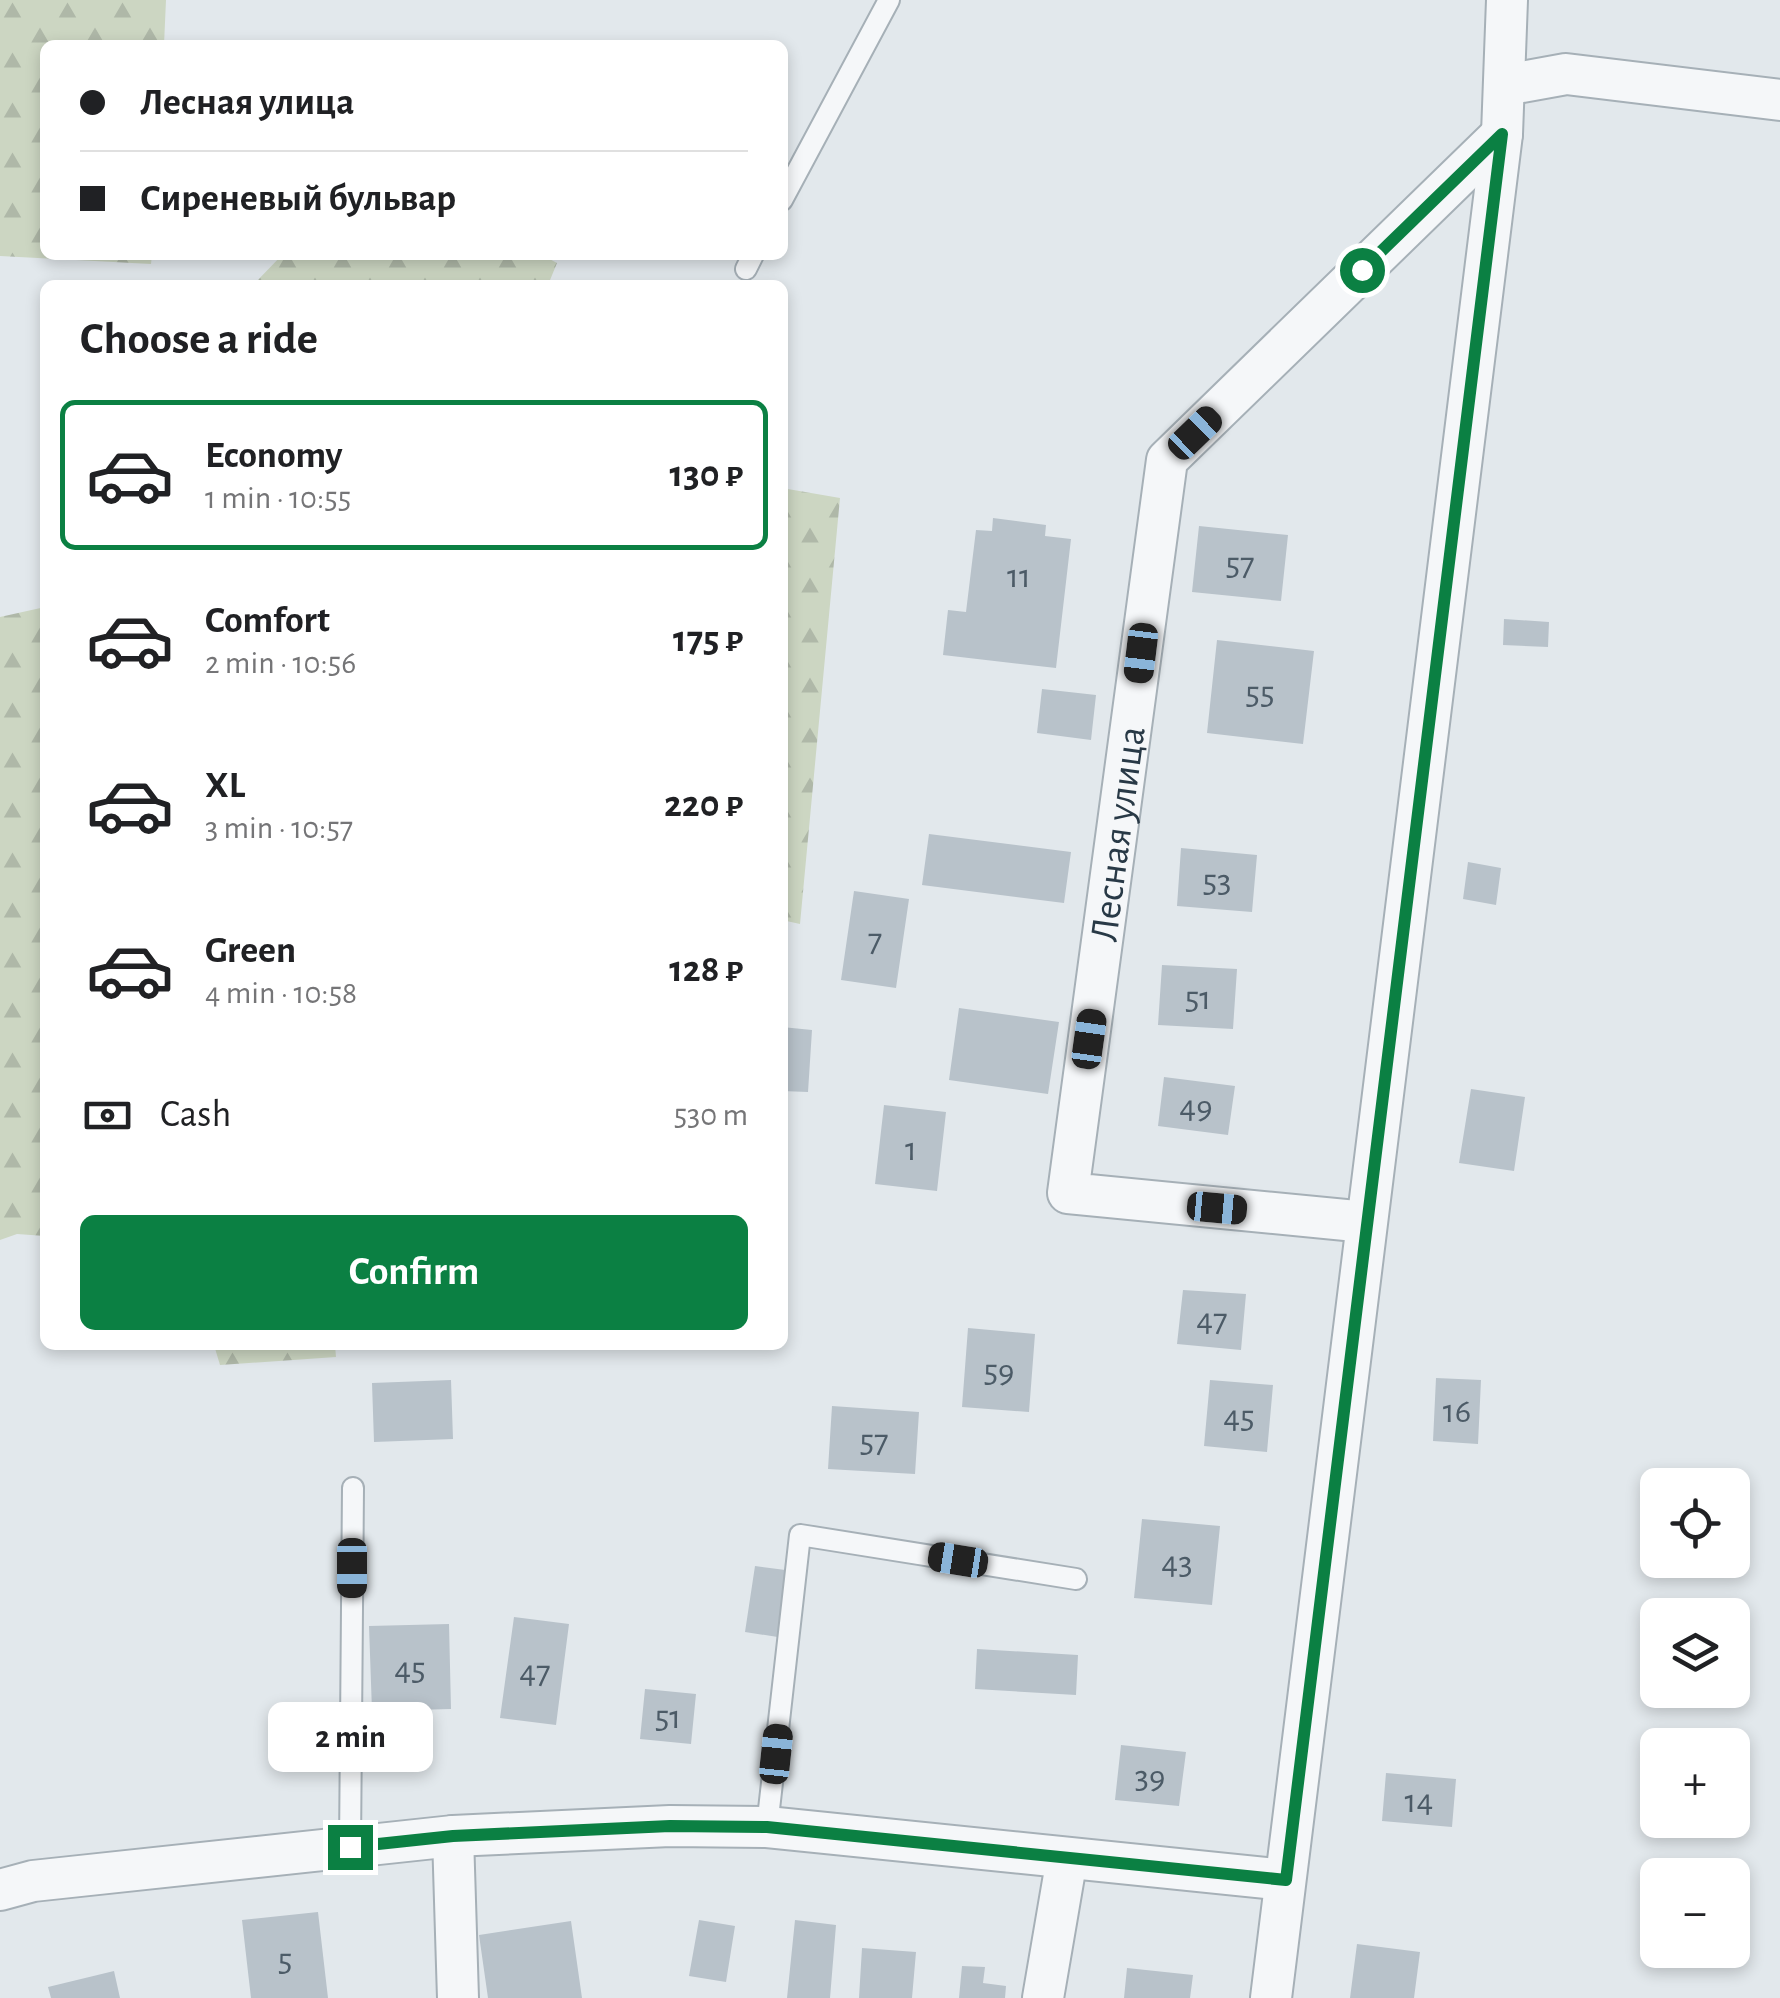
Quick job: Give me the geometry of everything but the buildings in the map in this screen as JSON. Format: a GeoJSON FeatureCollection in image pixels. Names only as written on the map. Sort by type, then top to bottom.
{"type":"FeatureCollection","features":[{"type":"Feature","properties":{"kind":"street"},"geometry":{"type":"LineString","coordinates":[[1271,1998],[1502,134],[1507,0]]}},
{"type":"Feature","properties":{"kind":"street"},"geometry":{"type":"LineString","coordinates":[[1506,85],[1566,74],[1780,100]]}},
{"type":"Feature","properties":{"kind":"street","name":"Лесная улица"},"geometry":{"type":"LineString","coordinates":[[1366,1222],[1068,1194],[1167,460],[1502,134]]}},
{"type":"Feature","properties":{"kind":"street"},"geometry":{"type":"LineString","coordinates":[[0,1890],[32,1881],[453,1836],[670,1826],[767,1827],[1286,1880]]}},
{"type":"Feature","properties":{"kind":"street"},"geometry":{"type":"LineString","coordinates":[[453,1836],[458,1998]]}},
{"type":"Feature","properties":{"kind":"street"},"geometry":{"type":"LineString","coordinates":[[1044,1998],[1067,1858]]}},
{"type":"Feature","properties":{"kind":"lane"},"geometry":{"type":"LineString","coordinates":[[788,189],[889,0]]}},
{"type":"Feature","properties":{"kind":"lane"},"geometry":{"type":"LineString","coordinates":[[350,1847],[353,1488]]}},
{"type":"Feature","properties":{"kind":"lane"},"geometry":{"type":"LineString","coordinates":[[767,1827],[800,1535],[1076,1579]]}},
{"type":"Feature","properties":{"kind":"green space"},"geometry":{"type":"Polygon","coordinates":[[[0,0],[166,0],[164,40],[40,40],[40,258],[0,256],[0,0]]]}},
{"type":"Feature","properties":{"kind":"green space"},"geometry":{"type":"Polygon","coordinates":[[[76,260],[151,260],[151,264],[76,260]]]}},
{"type":"Feature","properties":{"kind":"green space"},"geometry":{"type":"Polygon","coordinates":[[[277,260],[557,263],[550,280],[258,280],[277,260]]]}},
{"type":"Feature","properties":{"kind":"green space"},"geometry":{"type":"Polygon","coordinates":[[[788,489],[840,498],[800,924],[788,921],[788,489]]]}},
{"type":"Feature","properties":{"kind":"green space"},"geometry":{"type":"Polygon","coordinates":[[[40,608],[40,1236],[17,1234],[0,1240],[0,617],[40,608]]]}},
{"type":"Feature","properties":{"kind":"green space"},"geometry":{"type":"Polygon","coordinates":[[[216,1350],[335,1350],[336,1357],[220,1365],[216,1350]]]}},
{"type":"Feature","properties":{"kind":"route"},"geometry":{"type":"LineString","coordinates":[[350,1847],[453,1836],[670,1826],[767,1827],[1286,1880],[1502,134],[1362,270]]}}]}
